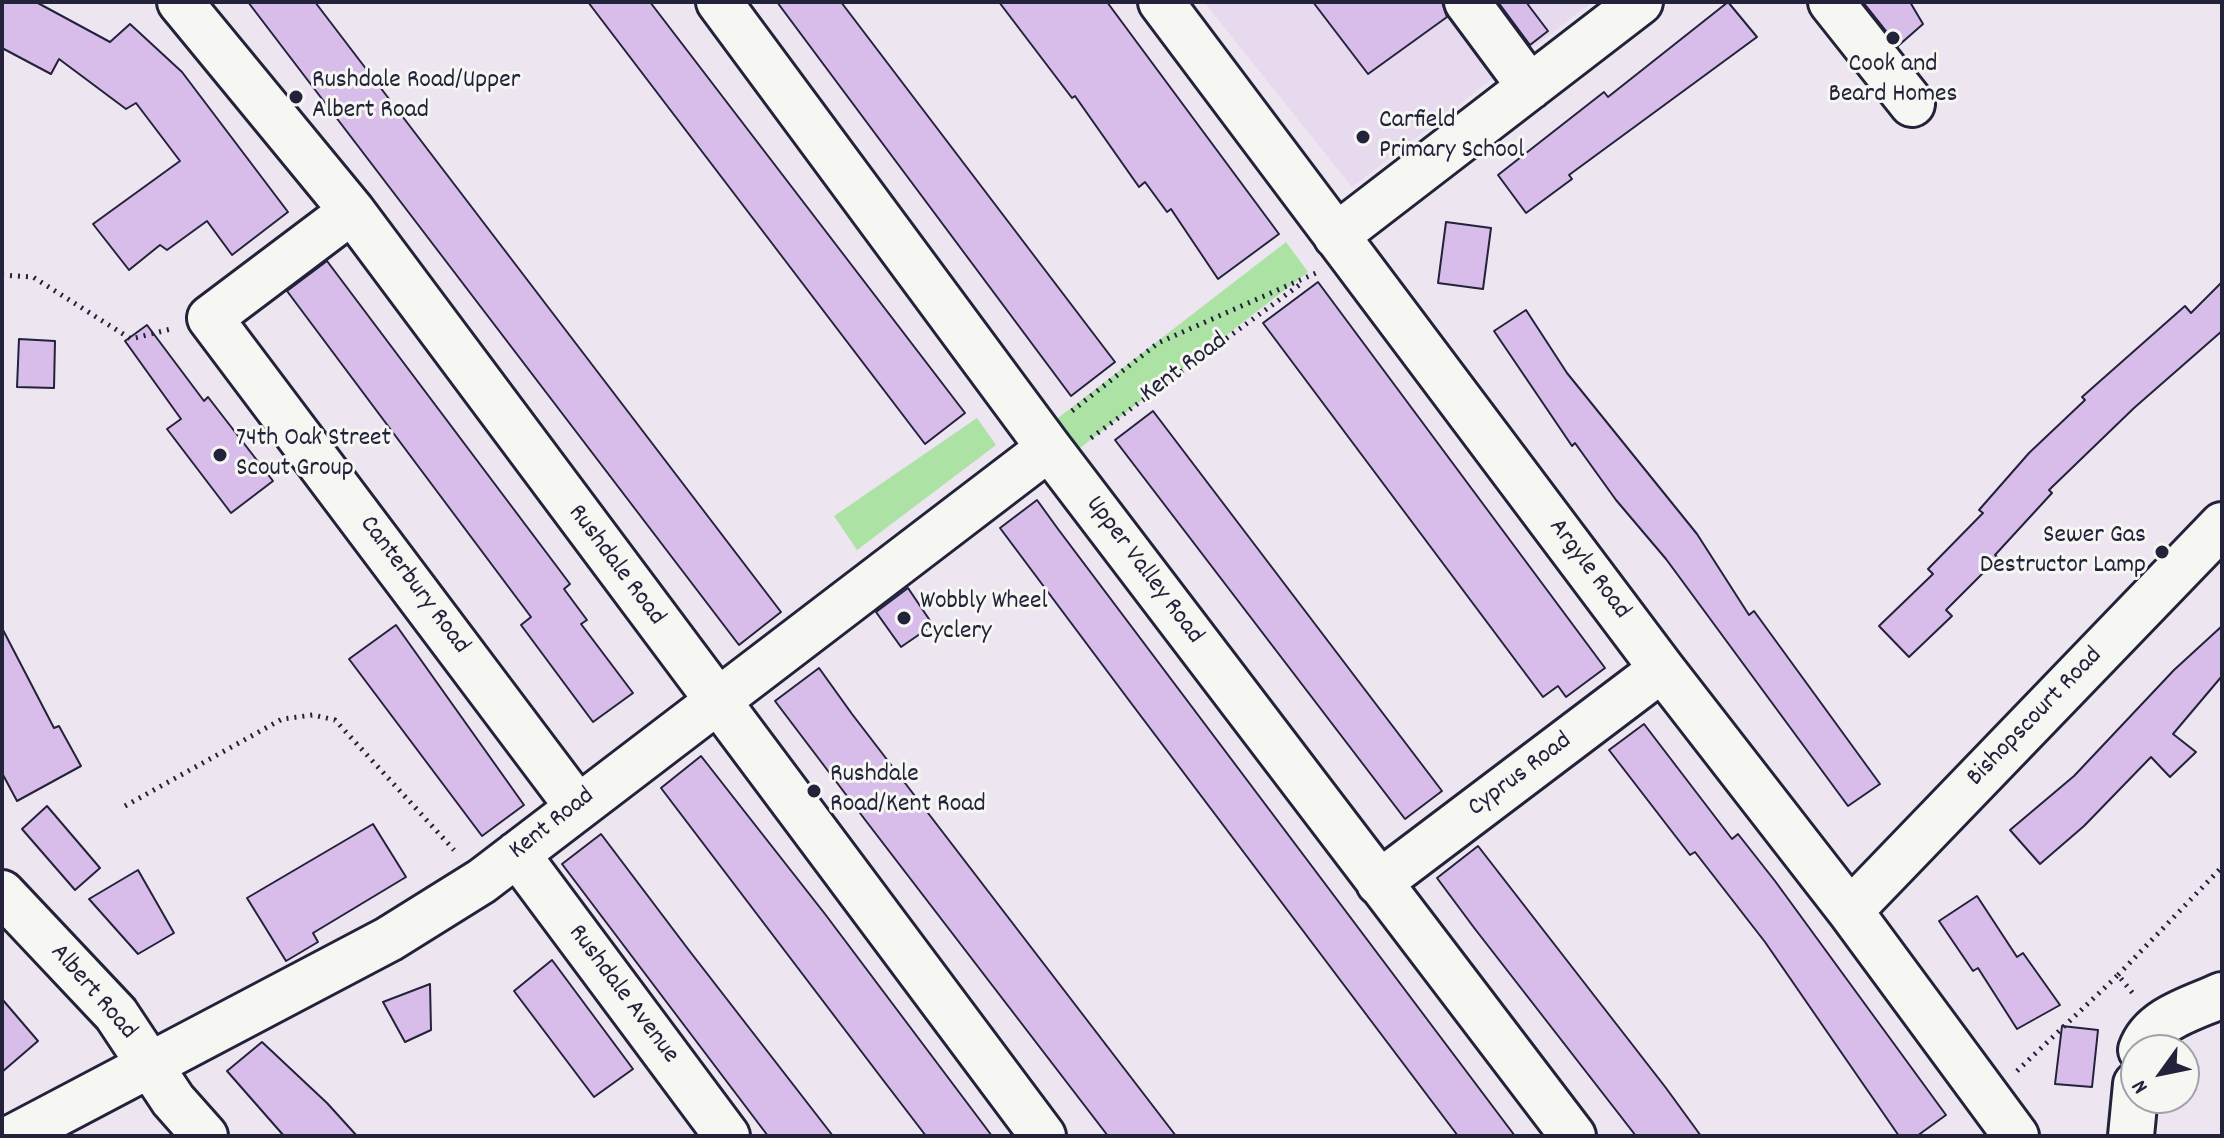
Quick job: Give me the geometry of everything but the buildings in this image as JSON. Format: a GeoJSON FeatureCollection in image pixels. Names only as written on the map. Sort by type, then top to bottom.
{"type":"FeatureCollection","features":[{"type":"Feature","properties":{"kind":"street","name":"Rushdale Road"},"geometry":{"type":"LineString","coordinates":[[180,2],[352,211],[1043,1136]]}},
{"type":"Feature","properties":{"kind":"street","name":"Upper Valley Road"},"geometry":{"type":"LineString","coordinates":[[719,2],[1050,448],[1573,1136]]}},
{"type":"Feature","properties":{"kind":"street","name":"Argyle Road"},"geometry":{"type":"LineString","coordinates":[[1161,2],[1662,669],[1850,911],[1993,1129]]}},
{"type":"Feature","properties":{"kind":"street"},"geometry":{"type":"LineString","coordinates":[[1467,2],[1530,87]]}},
{"type":"Feature","properties":{"kind":"street"},"geometry":{"type":"LineString","coordinates":[[1342,243],[1530,87],[1640,2]]}},
{"type":"Feature","properties":{"kind":"street"},"geometry":{"type":"LineString","coordinates":[[1831,2],[1912,104]]}},
{"type":"Feature","properties":{"kind":"street"},"geometry":{"type":"LineString","coordinates":[[210,318],[352,211]]}},
{"type":"Feature","properties":{"kind":"street","name":"Canterbury Road"},"geometry":{"type":"LineString","coordinates":[[210,318],[577,806]]}},
{"type":"Feature","properties":{"kind":"street","name":"Kent Road"},"geometry":{"type":"LineString","coordinates":[[15,1136],[389,939],[482,881],[1050,448]]}},
{"type":"Feature","properties":{"kind":"street","name":"Bishopscourt Road"},"geometry":{"type":"LineString","coordinates":[[1850,911],[2222,525]]}},
{"type":"Feature","properties":{"kind":"street","name":"Cyprus Road"},"geometry":{"type":"LineString","coordinates":[[1379,883],[1662,669]]}},
{"type":"Feature","properties":{"kind":"street","name":"Rushdale Avenue"},"geometry":{"type":"LineString","coordinates":[[517,854],[727,1136]]}},
{"type":"Feature","properties":{"kind":"street","name":"Albert Road"},"geometry":{"type":"LineString","coordinates":[[2,893],[116,1014],[173,1100],[205,1136]]}},
{"type":"Feature","properties":{"kind":"street"},"geometry":{"type":"LineString","coordinates":[[2155,1034],[2222,995]]}},
{"type":"Feature","properties":{"kind":"street"},"geometry":{"type":"LineString","coordinates":[[2131,1136],[2133,1114]]}},
{"type":"Feature","properties":{"kind":"path"},"geometry":{"type":"LineString","coordinates":[[1050,448],[1158,343],[1309,278],[1342,243]]}},
{"type":"Feature","properties":{"kind":"path"},"geometry":{"type":"LineString","coordinates":[[2,275],[33,277],[131,339],[210,318]]}},
{"type":"Feature","properties":{"kind":"path","name":"Kent Road"},"geometry":{"type":"LineString","coordinates":[[1050,448],[1309,278]]}},
{"type":"Feature","properties":{"kind":"path"},"geometry":{"type":"LineString","coordinates":[[125,806],[282,719],[313,715],[335,720],[482,881]]}},
{"type":"Feature","properties":{"kind":"path"},"geometry":{"type":"LineString","coordinates":[[1993,1129],[2013,1075],[2118,975],[2222,867]]}},
{"type":"Feature","properties":{"kind":"path"},"geometry":{"type":"LineString","coordinates":[[2118,975],[2148,1034]]}},
{"type":"Feature","properties":{"kind":"shaded area","name":"Carfield Primary School"},"geometry":{"type":"Polygon","coordinates":[[[1204,2],[1592,2],[1352,187],[1204,2]]]}},
{"type":"Feature","properties":{"kind":"green space"},"geometry":{"type":"Polygon","coordinates":[[[1286,242],[1308,272],[1067,458],[1045,428],[1286,242]]]}},
{"type":"Feature","properties":{"kind":"green space"},"geometry":{"type":"Polygon","coordinates":[[[977,418],[996,445],[857,550],[834,516],[977,418]]]}},
{"type":"Feature","properties":{"kind":"place","name":"Cook and Beard Homes"},"geometry":{"type":"Point","coordinates":[1893,38]}},
{"type":"Feature","properties":{"kind":"place","name":"Rushdale Road/Upper Albert Road"},"geometry":{"type":"Point","coordinates":[296,97]}},
{"type":"Feature","properties":{"kind":"place","name":"Carfield Primary School"},"geometry":{"type":"Point","coordinates":[1363,137]}},
{"type":"Feature","properties":{"kind":"place","name":"74th Oak Street Scout Group"},"geometry":{"type":"Point","coordinates":[220,455]}},
{"type":"Feature","properties":{"kind":"place","name":"Sewer Gas Destructor Lamp"},"geometry":{"type":"Point","coordinates":[2162,552]}},
{"type":"Feature","properties":{"kind":"place","name":"Wobbly Wheel Cyclery"},"geometry":{"type":"Point","coordinates":[904,618]}},
{"type":"Feature","properties":{"kind":"place","name":"Rushdale Road/Kent Road"},"geometry":{"type":"Point","coordinates":[814,791]}}]}
